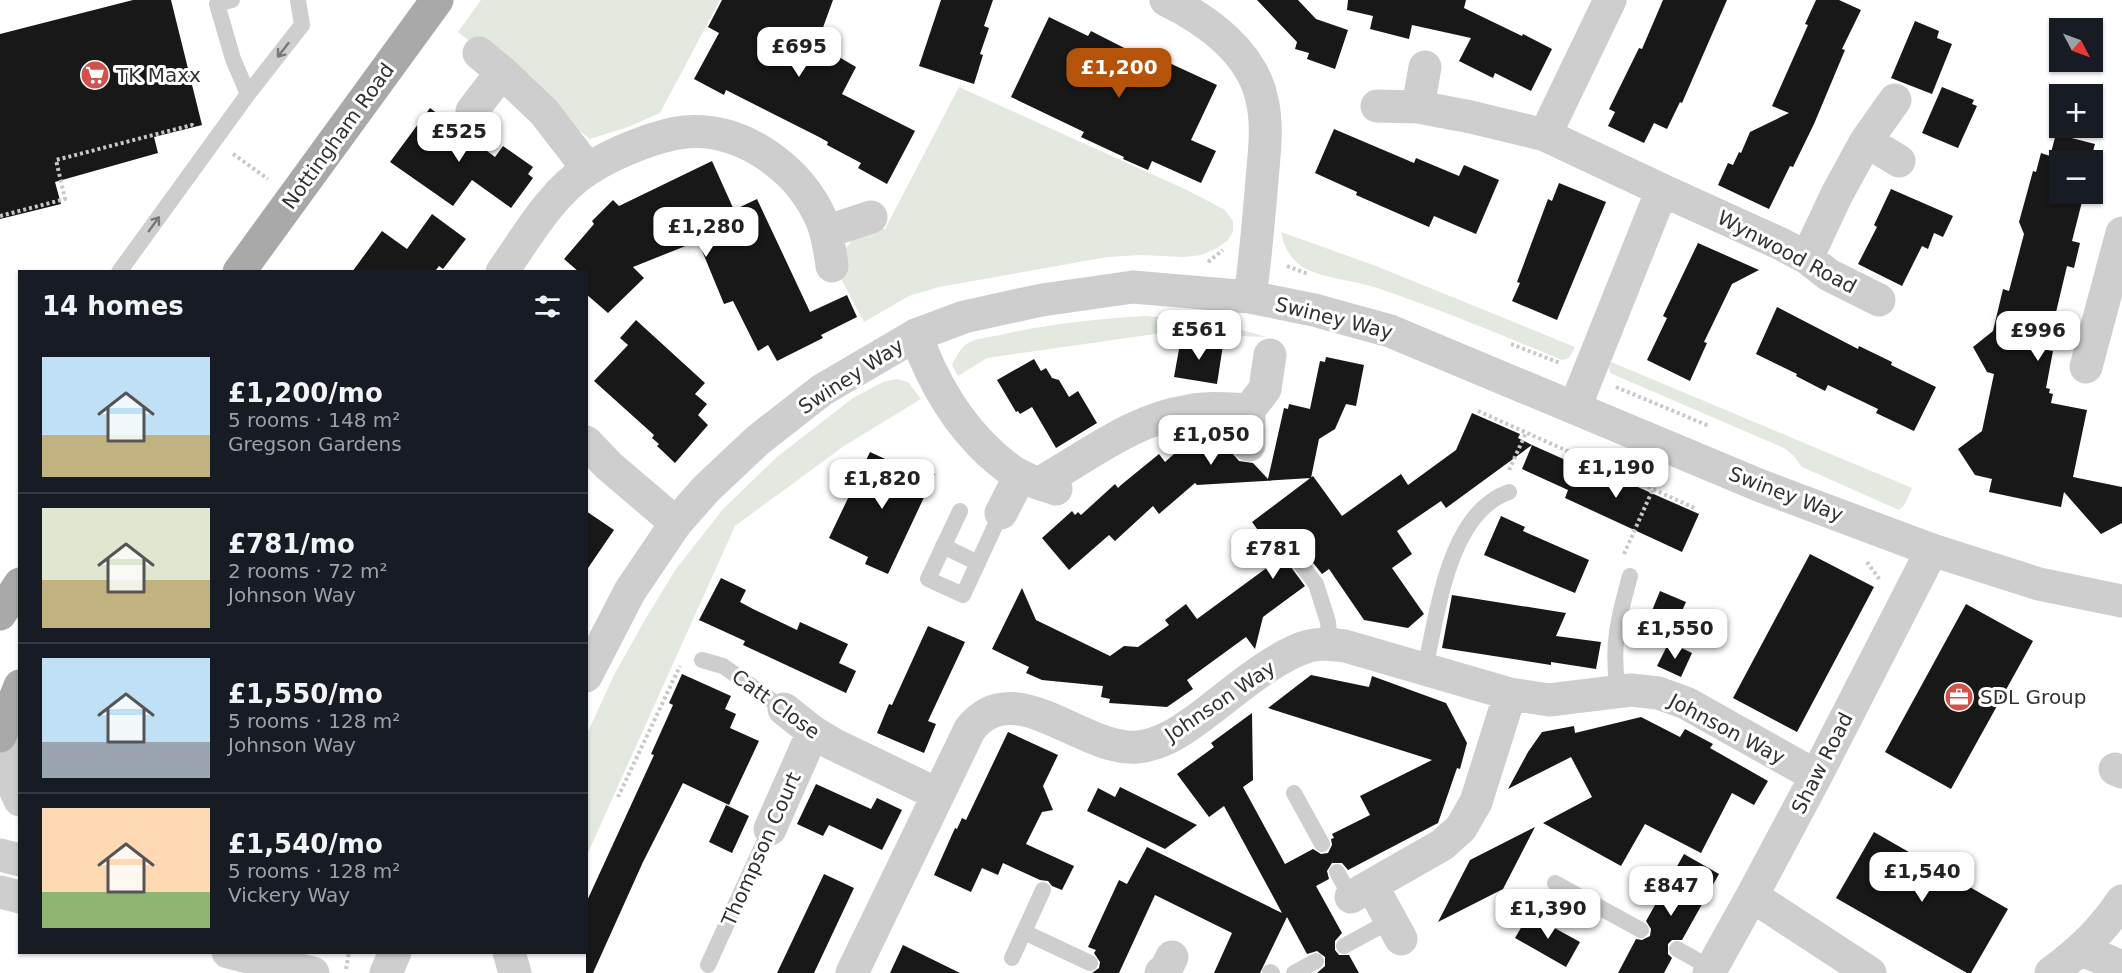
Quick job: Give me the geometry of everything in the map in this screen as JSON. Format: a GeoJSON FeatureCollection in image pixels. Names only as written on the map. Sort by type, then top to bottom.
{"type":"FeatureCollection","features":[{"type":"Feature","properties":{"kind":"main road","name":"Nottingham Road"},"geometry":{"type":"LineString","coordinates":[[240,270],[437,0]]}},
{"type":"Feature","properties":{"kind":"main road"},"geometry":{"type":"LineString","coordinates":[[0,615],[18,587]]}},
{"type":"Feature","properties":{"kind":"main road"},"geometry":{"type":"LineString","coordinates":[[4,727],[18,692]]}},
{"type":"Feature","properties":{"kind":"street"},"geometry":{"type":"LineString","coordinates":[[1166,0],[1210,25],[1235,50],[1250,70],[1262,97],[1265,121],[1264,154],[1255,266],[1250,297]]}},
{"type":"Feature","properties":{"kind":"street"},"geometry":{"type":"LineString","coordinates":[[1545,135],[1610,0]]}},
{"type":"Feature","properties":{"kind":"street"},"geometry":{"type":"LineString","coordinates":[[472,111],[490,62],[544,112],[588,170]]}},
{"type":"Feature","properties":{"kind":"street"},"geometry":{"type":"LineString","coordinates":[[1418,107],[1425,67]]}},
{"type":"Feature","properties":{"kind":"street"},"geometry":{"type":"LineString","coordinates":[[1807,258],[1837,194],[1866,141],[1895,100]]}},
{"type":"Feature","properties":{"kind":"street","name":"Wynwood Road"},"geometry":{"type":"LineString","coordinates":[[1377,106],[1418,107],[1545,135],[1745,226],[1807,258],[1829,275],[1879,300]]}},
{"type":"Feature","properties":{"kind":"street"},"geometry":{"type":"LineString","coordinates":[[504,270],[565,188],[588,170],[655,139],[684,132],[712,133],[736,140],[763,152],[784,167],[815,206],[826,232],[832,266]]}},
{"type":"Feature","properties":{"kind":"street"},"geometry":{"type":"LineString","coordinates":[[1866,141],[1899,161]]}},
{"type":"Feature","properties":{"kind":"street"},"geometry":{"type":"LineString","coordinates":[[1575,407],[1662,190]]}},
{"type":"Feature","properties":{"kind":"street"},"geometry":{"type":"LineString","coordinates":[[826,232],[871,216]]}},
{"type":"Feature","properties":{"kind":"street"},"geometry":{"type":"LineString","coordinates":[[2086,367],[2115,288],[2122,233]]}},
{"type":"Feature","properties":{"kind":"street","name":"Swiney Way"},"geometry":{"type":"LineString","coordinates":[[588,672],[630,591],[676,523],[706,489],[758,440],[813,397],[916,334],[964,316],[1041,300],[1133,287],[1250,297],[1314,310],[1390,331],[1761,486],[1932,550],[2039,584],[2122,601]]}},
{"type":"Feature","properties":{"kind":"street"},"geometry":{"type":"LineString","coordinates":[[916,334],[933,377],[959,421],[975,440],[998,460],[1038,483]]}},
{"type":"Feature","properties":{"kind":"street"},"geometry":{"type":"LineString","coordinates":[[1249,445],[1249,410],[1265,389],[1270,355]]}},
{"type":"Feature","properties":{"kind":"street"},"geometry":{"type":"LineString","coordinates":[[1001,513],[1038,483],[1109,441],[1154,419],[1196,410],[1249,410]]}},
{"type":"Feature","properties":{"kind":"street"},"geometry":{"type":"LineString","coordinates":[[588,444],[609,466],[676,523]]}},
{"type":"Feature","properties":{"kind":"street","name":"Shaw Road"},"geometry":{"type":"LineString","coordinates":[[1710,971],[1752,896],[1932,550]]}},
{"type":"Feature","properties":{"kind":"street","name":"Johnson Way"},"geometry":{"type":"LineString","coordinates":[[852,973],[970,729],[977,720],[1001,708],[1022,709],[1090,738],[1118,746],[1137,747],[1168,739],[1295,651],[1311,645],[1330,644],[1425,668],[1510,694],[1549,700],[1631,690],[1658,693],[1686,703],[1815,776]]}},
{"type":"Feature","properties":{"kind":"street"},"geometry":{"type":"LineString","coordinates":[[1395,930],[1353,885],[1442,845],[1461,828],[1476,802],[1510,694]]}},
{"type":"Feature","properties":{"kind":"street","name":"Catt Close"},"geometry":{"type":"LineString","coordinates":[[784,709],[813,732],[833,744],[937,795]]}},
{"type":"Feature","properties":{"kind":"street"},"geometry":{"type":"LineString","coordinates":[[4,727],[11,781],[18,796]]}},
{"type":"Feature","properties":{"kind":"street","name":"Thompson Court"},"geometry":{"type":"LineString","coordinates":[[770,829],[813,732]]}},
{"type":"Feature","properties":{"kind":"street"},"geometry":{"type":"LineString","coordinates":[[0,855],[18,860]]}},
{"type":"Feature","properties":{"kind":"street"},"geometry":{"type":"LineString","coordinates":[[0,892],[18,896]]}},
{"type":"Feature","properties":{"kind":"street"},"geometry":{"type":"LineString","coordinates":[[1752,896],[1870,973]]}},
{"type":"Feature","properties":{"kind":"street"},"geometry":{"type":"LineString","coordinates":[[2051,973],[2082,950],[2106,925],[2122,902]]}},
{"type":"Feature","properties":{"kind":"street"},"geometry":{"type":"LineString","coordinates":[[2082,950],[2122,968]]}},
{"type":"Feature","properties":{"kind":"street"},"geometry":{"type":"LineString","coordinates":[[236,954],[313,973]]}},
{"type":"Feature","properties":{"kind":"street"},"geometry":{"type":"LineString","coordinates":[[386,973],[394,954]]}},
{"type":"Feature","properties":{"kind":"street"},"geometry":{"type":"LineString","coordinates":[[509,954],[515,973]]}},
{"type":"Feature","properties":{"kind":"lane"},"geometry":{"type":"LineString","coordinates":[[232,0],[217,4],[233,59],[248,94]]}},
{"type":"Feature","properties":{"kind":"lane"},"geometry":{"type":"LineString","coordinates":[[120,270],[248,94],[302,25],[298,0]]}},
{"type":"Feature","properties":{"kind":"lane"},"geometry":{"type":"LineString","coordinates":[[1425,668],[1448,569],[1459,544],[1478,511],[1503,494]]}},
{"type":"Feature","properties":{"kind":"lane"},"geometry":{"type":"LineString","coordinates":[[960,511],[928,579],[963,596],[1001,513]]}},
{"type":"Feature","properties":{"kind":"lane"},"geometry":{"type":"LineString","coordinates":[[1283,540],[1316,584],[1328,622],[1330,644]]}},
{"type":"Feature","properties":{"kind":"lane"},"geometry":{"type":"LineString","coordinates":[[943,546],[978,563]]}},
{"type":"Feature","properties":{"kind":"lane"},"geometry":{"type":"LineString","coordinates":[[1618,692],[1615,670],[1617,621],[1630,576]]}},
{"type":"Feature","properties":{"kind":"lane","name":"Catt Close"},"geometry":{"type":"LineString","coordinates":[[702,660],[723,666],[784,709]]}},
{"type":"Feature","properties":{"kind":"lane"},"geometry":{"type":"LineString","coordinates":[[1294,793],[1322,844]]}},
{"type":"Feature","properties":{"kind":"lane","name":"Thompson Court"},"geometry":{"type":"LineString","coordinates":[[708,965],[770,829]]}},
{"type":"Feature","properties":{"kind":"lane"},"geometry":{"type":"LineString","coordinates":[[1556,883],[1641,930]]}},
{"type":"Feature","properties":{"kind":"lane"},"geometry":{"type":"LineString","coordinates":[[1012,958],[1043,890]]}},
{"type":"Feature","properties":{"kind":"lane"},"geometry":{"type":"LineString","coordinates":[[1344,946],[1395,930]]}},
{"type":"Feature","properties":{"kind":"lane"},"geometry":{"type":"LineString","coordinates":[[1024,932],[1090,963]]}},
{"type":"Feature","properties":{"kind":"lane"},"geometry":{"type":"LineString","coordinates":[[1677,949],[1710,971]]}},
{"type":"Feature","properties":{"kind":"lane"},"geometry":{"type":"LineString","coordinates":[[1294,973],[1316,961]]}},
{"type":"Feature","properties":{"kind":"path"},"geometry":{"type":"LineString","coordinates":[[0,216],[65,199],[56,160],[192,125],[294,196]]}},
{"type":"Feature","properties":{"kind":"path"},"geometry":{"type":"LineString","coordinates":[[1478,411],[1697,509]]}},
{"type":"Feature","properties":{"kind":"path"},"geometry":{"type":"LineString","coordinates":[[1503,494],[1526,433]]}},
{"type":"Feature","properties":{"kind":"path"},"geometry":{"type":"LineString","coordinates":[[1630,576],[1617,570],[1653,489]]}},
{"type":"Feature","properties":{"kind":"path"},"geometry":{"type":"LineString","coordinates":[[1858,558],[1869,563],[1883,584]]}},
{"type":"Feature","properties":{"kind":"path"},"geometry":{"type":"LineString","coordinates":[[618,797],[679,666],[698,664],[702,660]]}},
{"type":"Feature","properties":{"kind":"path"},"geometry":{"type":"LineString","coordinates":[[345,973],[349,954]]}},
{"type":"Feature","properties":{"kind":"shaded area"},"geometry":{"type":"Polygon","coordinates":[[[481,0],[720,0],[660,113],[628,127],[590,139],[570,123],[532,77],[506,58],[468,40],[458,32],[481,0]]]}},
{"type":"Feature","properties":{"kind":"shaded area"},"geometry":{"type":"Polygon","coordinates":[[[959,87],[1187,190],[1225,210],[1233,221],[1233,232],[1227,241],[1201,255],[1107,257],[939,287],[909,296],[864,322],[839,275],[843,252],[854,238],[872,228],[885,229],[959,87]]]}},
{"type":"Feature","properties":{"kind":"shaded area"},"geometry":{"type":"Polygon","coordinates":[[[1281,232],[1376,266],[1575,347],[1569,358],[1562,360],[1401,296],[1313,272],[1292,258],[1281,232]]]}},
{"type":"Feature","properties":{"kind":"shaded area"},"geometry":{"type":"Polygon","coordinates":[[[1146,316],[1207,323],[1266,337],[1162,333],[987,358],[958,376],[952,365],[963,347],[979,339],[1054,325],[1146,316]]]}},
{"type":"Feature","properties":{"kind":"shaded area"},"geometry":{"type":"Polygon","coordinates":[[[1611,362],[1912,488],[1905,504],[1899,510],[1802,467],[1784,448],[1610,373],[1611,362]]]}},
{"type":"Feature","properties":{"kind":"shaded area"},"geometry":{"type":"Polygon","coordinates":[[[897,379],[908,382],[921,399],[844,446],[735,526],[588,853],[588,732],[614,675],[676,569],[723,509],[777,457],[853,398],[883,382],[897,379]]]}},
{"type":"Feature","properties":{"kind":"building","name":"TK Maxx"},"geometry":{"type":"Polygon","coordinates":[[[133,0],[171,0],[202,125],[154,137],[158,153],[55,182],[61,204],[0,219],[0,34],[133,0]]]}},
{"type":"Feature","properties":{"kind":"building"},"geometry":{"type":"Polygon","coordinates":[[[722,0],[833,0],[817,44],[856,67],[842,94],[915,131],[887,184],[858,168],[861,163],[827,145],[828,142],[819,137],[726,90],[724,95],[694,79],[719,33],[708,27],[722,0]]]}},
{"type":"Feature","properties":{"kind":"building"},"geometry":{"type":"Polygon","coordinates":[[[941,0],[993,0],[984,26],[989,28],[980,54],[983,55],[974,84],[919,66],[941,0]]]}},
{"type":"Feature","properties":{"kind":"building"},"geometry":{"type":"Polygon","coordinates":[[[1257,0],[1298,0],[1316,19],[1348,30],[1335,69],[1307,59],[1309,53],[1295,49],[1297,42],[1257,0]]]}},
{"type":"Feature","properties":{"kind":"building"},"geometry":{"type":"Polygon","coordinates":[[[1348,0],[1466,0],[1464,8],[1552,49],[1531,91],[1495,73],[1493,78],[1459,61],[1471,38],[1412,25],[1409,39],[1370,29],[1373,16],[1347,10],[1348,0]]]}},
{"type":"Feature","properties":{"kind":"building"},"geometry":{"type":"Polygon","coordinates":[[[1663,0],[1727,0],[1682,103],[1680,102],[1667,129],[1654,123],[1644,143],[1608,126],[1615,112],[1609,109],[1639,48],[1642,49],[1663,0]]]}},
{"type":"Feature","properties":{"kind":"building"},"geometry":{"type":"Polygon","coordinates":[[[1816,0],[1839,0],[1861,10],[1842,49],[1845,50],[1814,124],[1769,209],[1718,185],[1728,163],[1733,165],[1739,152],[1741,153],[1750,132],[1789,113],[1772,106],[1808,25],[1805,24],[1816,0]]]}},
{"type":"Feature","properties":{"kind":"building"},"geometry":{"type":"Polygon","coordinates":[[[1049,17],[1088,36],[1091,31],[1136,54],[1139,49],[1217,85],[1191,140],[1216,151],[1201,183],[1152,161],[1148,170],[1123,159],[1124,157],[1081,137],[1084,132],[1011,97],[1049,17]]]}},
{"type":"Feature","properties":{"kind":"building"},"geometry":{"type":"Polygon","coordinates":[[[1915,21],[1939,31],[1937,38],[1952,44],[1932,94],[1891,78],[1915,21]]]}},
{"type":"Feature","properties":{"kind":"building"},"geometry":{"type":"Polygon","coordinates":[[[1942,87],[1974,100],[1972,104],[1977,106],[1958,148],[1922,133],[1942,87]]]}},
{"type":"Feature","properties":{"kind":"building"},"geometry":{"type":"Polygon","coordinates":[[[430,108],[495,157],[503,146],[533,167],[528,174],[533,178],[511,208],[472,180],[453,206],[390,162],[430,108]]]}},
{"type":"Feature","properties":{"kind":"building"},"geometry":{"type":"Polygon","coordinates":[[[1334,129],[1414,163],[1416,158],[1459,176],[1464,165],[1499,180],[1476,234],[1434,216],[1429,227],[1356,195],[1357,192],[1315,173],[1334,129]]]}},
{"type":"Feature","properties":{"kind":"building"},"geometry":{"type":"Polygon","coordinates":[[[2055,138],[2072,138],[2095,144],[2093,150],[2052,150],[2055,138]]]}},
{"type":"Feature","properties":{"kind":"building"},"geometry":{"type":"Polygon","coordinates":[[[2041,153],[2049,156],[2049,204],[2081,204],[2072,241],[2080,243],[2074,268],[2067,266],[2047,350],[2053,351],[2046,388],[2050,389],[2049,393],[2053,394],[2051,403],[2087,410],[2073,477],[2122,487],[2122,523],[2101,534],[2064,492],[2061,507],[1989,492],[1992,479],[1975,475],[1958,449],[1982,431],[1994,374],[1987,372],[1973,347],[1993,331],[2003,289],[2009,291],[2024,234],[2019,222],[2033,171],[2036,172],[2041,153]]]}},
{"type":"Feature","properties":{"kind":"building"},"geometry":{"type":"Polygon","coordinates":[[[712,161],[734,210],[757,199],[810,312],[847,295],[857,317],[821,335],[823,338],[777,361],[768,345],[758,351],[733,301],[724,304],[698,241],[633,267],[644,278],[608,313],[588,296],[588,270],[577,270],[564,259],[594,224],[592,221],[613,200],[619,206],[712,161]]]}},
{"type":"Feature","properties":{"kind":"building"},"geometry":{"type":"Polygon","coordinates":[[[1559,183],[1606,202],[1557,320],[1512,301],[1548,199],[1552,201],[1559,183]]]}},
{"type":"Feature","properties":{"kind":"building"},"geometry":{"type":"Polygon","coordinates":[[[1891,189],[1953,216],[1943,237],[1934,233],[1928,249],[1922,246],[1902,286],[1858,264],[1877,227],[1874,225],[1891,189]]]}},
{"type":"Feature","properties":{"kind":"building"},"geometry":{"type":"Polygon","coordinates":[[[432,214],[466,239],[443,269],[439,266],[436,270],[353,270],[382,231],[407,249],[432,214]]]}},
{"type":"Feature","properties":{"kind":"building"},"geometry":{"type":"Polygon","coordinates":[[[1698,243],[1759,270],[1732,284],[1704,342],[1707,343],[1690,381],[1647,360],[1667,318],[1663,316],[1698,243]]]}},
{"type":"Feature","properties":{"kind":"building"},"geometry":{"type":"Polygon","coordinates":[[[1777,307],[1858,349],[1859,346],[1892,362],[1891,365],[1936,387],[1914,431],[1876,413],[1878,409],[1828,385],[1825,391],[1756,354],[1777,307]]]}},
{"type":"Feature","properties":{"kind":"building"},"geometry":{"type":"Polygon","coordinates":[[[636,320],[705,383],[695,394],[707,404],[698,415],[708,425],[675,463],[657,446],[659,444],[652,438],[654,435],[594,381],[628,345],[620,338],[636,320]]]}},
{"type":"Feature","properties":{"kind":"building"},"geometry":{"type":"Polygon","coordinates":[[[1181,338],[1223,345],[1217,384],[1174,377],[1181,338]]]}},
{"type":"Feature","properties":{"kind":"building"},"geometry":{"type":"Polygon","coordinates":[[[1326,357],[1364,365],[1356,406],[1346,404],[1335,429],[1319,439],[1311,478],[1197,485],[1195,483],[1159,514],[1153,506],[1115,541],[1109,535],[1069,570],[1042,538],[1072,511],[1075,515],[1078,512],[1081,515],[1115,484],[1118,488],[1159,454],[1165,462],[1183,446],[1187,451],[1213,427],[1220,427],[1230,439],[1233,454],[1239,461],[1253,463],[1268,479],[1284,408],[1288,409],[1289,404],[1310,409],[1320,361],[1325,362],[1326,357]]]}},
{"type":"Feature","properties":{"kind":"building"},"geometry":{"type":"Polygon","coordinates":[[[1034,359],[1041,371],[1046,368],[1052,378],[1059,380],[1069,397],[1078,391],[1097,423],[1056,448],[1032,407],[1020,414],[1016,412],[997,380],[1034,359]]]}},
{"type":"Feature","properties":{"kind":"building"},"geometry":{"type":"Polygon","coordinates":[[[1472,413],[1520,434],[1518,438],[1532,445],[1446,508],[1441,501],[1397,531],[1412,554],[1392,568],[1424,614],[1408,628],[1364,620],[1329,569],[1322,574],[1291,535],[1282,531],[1276,533],[1273,543],[1305,586],[1263,617],[1255,649],[1246,637],[1187,680],[1193,689],[1167,707],[1109,703],[1110,699],[1101,697],[1103,686],[1042,680],[1026,673],[1029,667],[992,649],[1022,588],[1036,620],[1110,656],[1124,646],[1138,647],[1169,625],[1165,620],[1186,604],[1197,619],[1279,559],[1252,522],[1313,476],[1342,516],[1401,474],[1408,485],[1456,450],[1472,413]]]}},
{"type":"Feature","properties":{"kind":"building"},"geometry":{"type":"Polygon","coordinates":[[[1532,445],[1579,466],[1580,463],[1615,479],[1615,477],[1699,514],[1682,552],[1565,498],[1568,490],[1522,469],[1532,445]]]}},
{"type":"Feature","properties":{"kind":"building"},"geometry":{"type":"Polygon","coordinates":[[[870,452],[907,469],[911,462],[935,474],[888,574],[865,564],[868,557],[829,538],[870,452]]]}},
{"type":"Feature","properties":{"kind":"building"},"geometry":{"type":"Polygon","coordinates":[[[588,512],[614,530],[588,568],[588,512]]]}},
{"type":"Feature","properties":{"kind":"building"},"geometry":{"type":"Polygon","coordinates":[[[1501,516],[1525,527],[1523,531],[1589,560],[1575,593],[1484,555],[1501,516]]]}},
{"type":"Feature","properties":{"kind":"building"},"geometry":{"type":"Polygon","coordinates":[[[1810,554],[1874,587],[1797,732],[1733,698],[1810,554]]]}},
{"type":"Feature","properties":{"kind":"building"},"geometry":{"type":"Polygon","coordinates":[[[721,578],[746,590],[740,602],[753,609],[797,630],[800,622],[848,644],[839,663],[856,671],[846,693],[743,645],[745,641],[699,620],[721,578]]]}},
{"type":"Feature","properties":{"kind":"building"},"geometry":{"type":"Polygon","coordinates":[[[1660,591],[1686,602],[1674,629],[1649,618],[1660,591]]]}},
{"type":"Feature","properties":{"kind":"building"},"geometry":{"type":"Polygon","coordinates":[[[1452,595],[1566,613],[1556,636],[1601,642],[1596,669],[1551,662],[1551,665],[1442,648],[1452,595]]]}},
{"type":"Feature","properties":{"kind":"building","name":"SDL Group"},"geometry":{"type":"Polygon","coordinates":[[[1966,604],[2033,641],[1951,789],[1885,752],[1966,604]]]}},
{"type":"Feature","properties":{"kind":"building"},"geometry":{"type":"Polygon","coordinates":[[[928,626],[965,642],[928,721],[936,724],[924,753],[877,733],[928,626]]]}},
{"type":"Feature","properties":{"kind":"building"},"geometry":{"type":"Polygon","coordinates":[[[1669,642],[1692,653],[1681,677],[1657,666],[1669,642]]]}},
{"type":"Feature","properties":{"kind":"building"},"geometry":{"type":"Polygon","coordinates":[[[682,674],[731,696],[725,709],[736,714],[730,728],[759,741],[729,805],[683,783],[643,862],[593,973],[586,973],[588,899],[654,755],[651,754],[673,705],[669,703],[682,674]]]}},
{"type":"Feature","properties":{"kind":"building"},"geometry":{"type":"Polygon","coordinates":[[[1311,675],[1369,687],[1372,676],[1446,703],[1467,743],[1460,769],[1457,768],[1438,823],[1348,870],[1342,863],[1332,863],[1327,871],[1329,879],[1316,886],[1342,933],[1335,941],[1335,950],[1339,955],[1349,955],[1359,973],[1317,973],[1325,966],[1325,957],[1317,951],[1307,954],[1287,917],[1260,973],[1214,973],[1232,933],[1155,895],[1119,973],[1092,973],[1099,968],[1100,962],[1094,953],[1096,950],[1088,947],[1119,880],[1127,884],[1147,847],[1282,913],[1224,806],[1209,817],[1177,774],[1214,747],[1211,743],[1252,713],[1253,780],[1243,787],[1285,864],[1313,849],[1321,854],[1328,853],[1332,845],[1331,839],[1334,838],[1332,834],[1370,815],[1360,796],[1432,760],[1268,708],[1311,675]]]}},
{"type":"Feature","properties":{"kind":"building"},"geometry":{"type":"Polygon","coordinates":[[[1641,717],[1680,737],[1685,729],[1713,744],[1710,748],[1768,781],[1754,805],[1732,793],[1701,853],[1645,824],[1621,866],[1543,823],[1592,797],[1571,757],[1508,789],[1542,732],[1574,726],[1575,733],[1641,717]]]}},
{"type":"Feature","properties":{"kind":"building"},"geometry":{"type":"Polygon","coordinates":[[[1008,732],[1058,755],[1043,786],[1053,810],[1042,812],[1026,844],[1074,866],[1062,890],[1052,886],[1048,881],[1040,880],[1003,863],[998,875],[982,868],[971,892],[934,875],[955,828],[957,829],[962,818],[966,820],[1008,732]]]}},
{"type":"Feature","properties":{"kind":"building"},"geometry":{"type":"Polygon","coordinates":[[[816,784],[871,809],[877,798],[902,810],[882,850],[829,825],[823,836],[797,824],[816,784]]]}},
{"type":"Feature","properties":{"kind":"building"},"geometry":{"type":"Polygon","coordinates":[[[1120,787],[1197,825],[1165,849],[1087,811],[1098,788],[1115,797],[1120,787]]]}},
{"type":"Feature","properties":{"kind":"building"},"geometry":{"type":"Polygon","coordinates":[[[726,805],[749,816],[732,853],[709,842],[726,805]]]}},
{"type":"Feature","properties":{"kind":"building"},"geometry":{"type":"Polygon","coordinates":[[[1535,827],[1503,889],[1438,922],[1470,860],[1535,827]]]}},
{"type":"Feature","properties":{"kind":"building"},"geometry":{"type":"Polygon","coordinates":[[[1874,832],[2008,909],[1971,973],[1967,973],[1836,898],[1874,832]]]}},
{"type":"Feature","properties":{"kind":"building"},"geometry":{"type":"Polygon","coordinates":[[[1684,854],[1719,874],[1682,940],[1672,940],[1668,944],[1668,954],[1672,958],[1664,973],[1618,973],[1636,939],[1642,940],[1650,936],[1651,929],[1646,921],[1684,854]]]}},
{"type":"Feature","properties":{"kind":"building"},"geometry":{"type":"Polygon","coordinates":[[[824,874],[854,888],[814,973],[777,973],[824,874]]]}},
{"type":"Feature","properties":{"kind":"building"},"geometry":{"type":"Polygon","coordinates":[[[1529,914],[1580,942],[1566,967],[1515,938],[1529,914]]]}},
{"type":"Feature","properties":{"kind":"building"},"geometry":{"type":"Polygon","coordinates":[[[903,945],[960,973],[890,973],[903,945]]]}},
{"type":"Feature","properties":{"kind":"place","name":"TK Maxx"},"geometry":{"type":"Point","coordinates":[95,75]}},
{"type":"Feature","properties":{"kind":"place","name":"SDL Group"},"geometry":{"type":"Point","coordinates":[1959,697]}}]}
